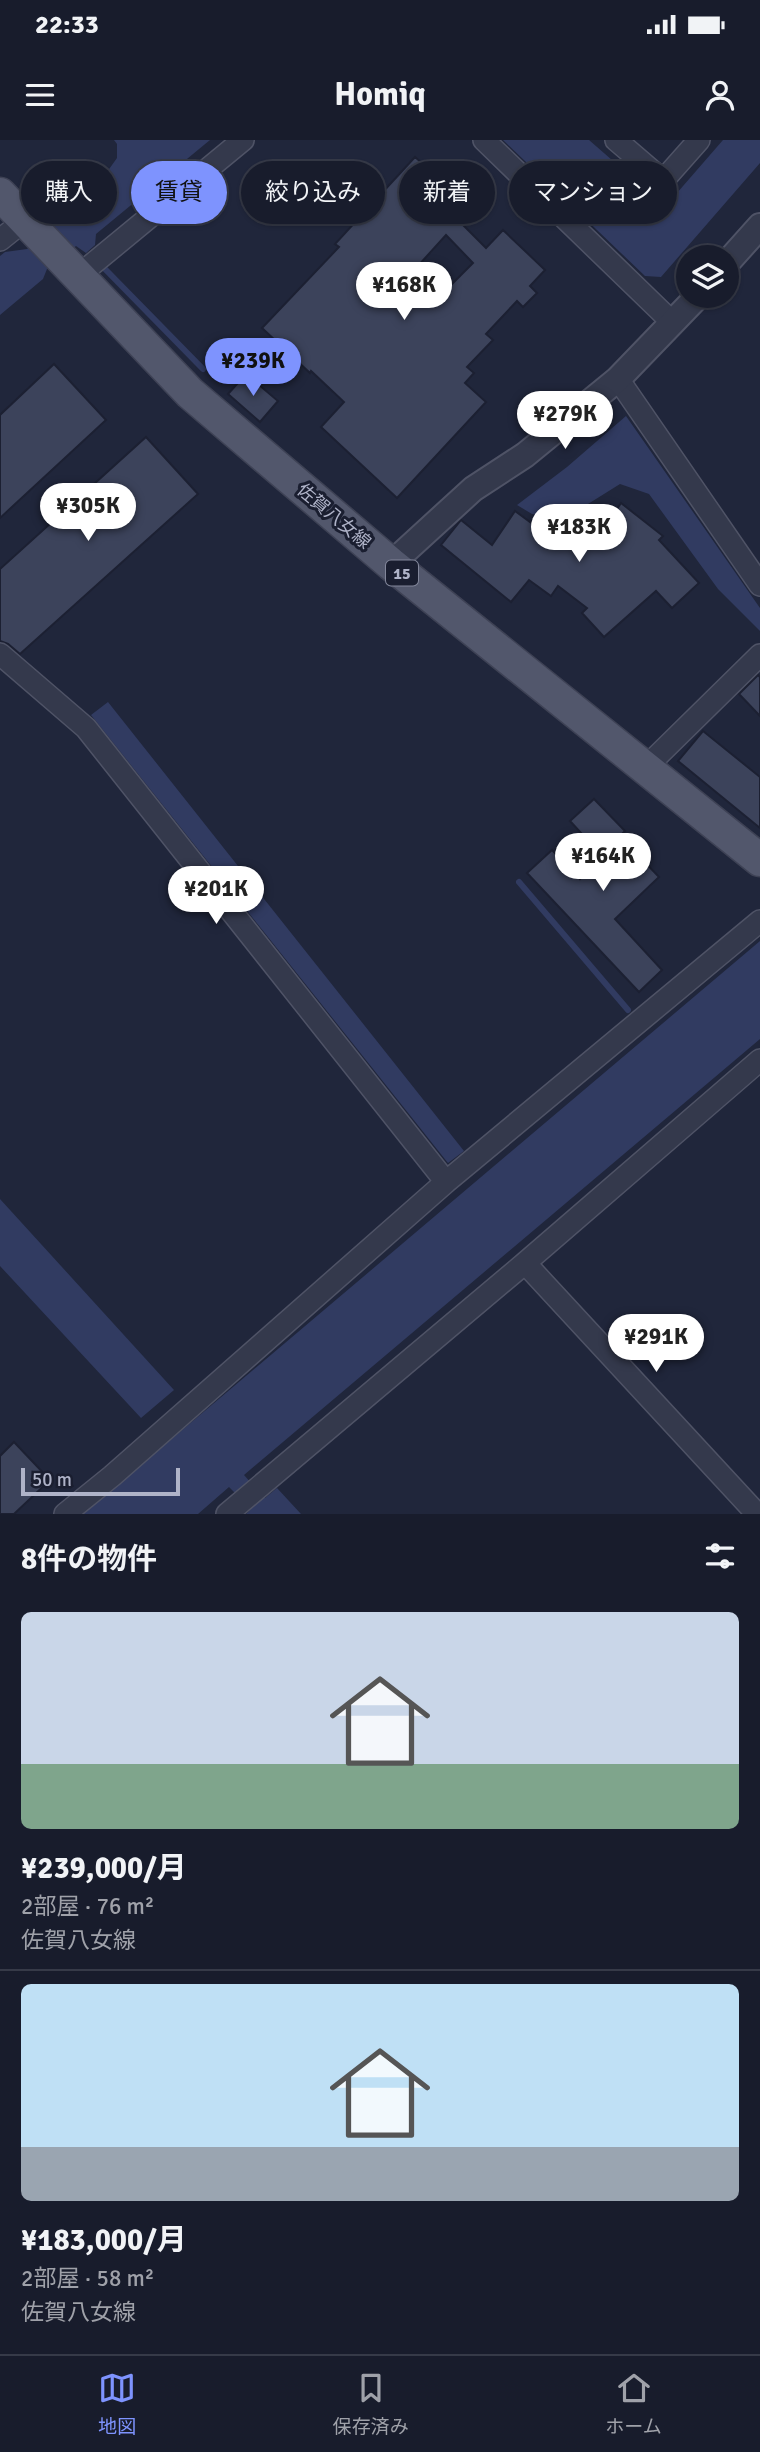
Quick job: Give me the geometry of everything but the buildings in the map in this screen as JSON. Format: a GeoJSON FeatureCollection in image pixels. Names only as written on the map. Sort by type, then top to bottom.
{"type":"FeatureCollection","features":[{"type":"Feature","properties":{"kind":"main road","name":"佐賀八女線"},"geometry":{"type":"LineString","coordinates":[[0,194],[190,393],[391,565],[760,860]]}},
{"type":"Feature","properties":{"kind":"street"},"geometry":{"type":"LineString","coordinates":[[72,269],[243,140]]}},
{"type":"Feature","properties":{"kind":"street"},"geometry":{"type":"LineString","coordinates":[[484,140],[673,323]]}},
{"type":"Feature","properties":{"kind":"street"},"geometry":{"type":"LineString","coordinates":[[616,140],[658,176],[668,175],[699,140]]}},
{"type":"Feature","properties":{"kind":"street"},"geometry":{"type":"LineString","coordinates":[[739,249],[760,226]]}},
{"type":"Feature","properties":{"kind":"street"},"geometry":{"type":"LineString","coordinates":[[0,240],[31,227]]}},
{"type":"Feature","properties":{"kind":"street"},"geometry":{"type":"LineString","coordinates":[[391,565],[473,489],[525,455],[618,379],[687,308]]}},
{"type":"Feature","properties":{"kind":"street"},"geometry":{"type":"LineString","coordinates":[[618,379],[760,585]]}},
{"type":"Feature","properties":{"kind":"street"},"geometry":{"type":"LineString","coordinates":[[0,654],[86,728],[446,1182]]}},
{"type":"Feature","properties":{"kind":"street"},"geometry":{"type":"LineString","coordinates":[[645,768],[760,654]]}},
{"type":"Feature","properties":{"kind":"street"},"geometry":{"type":"LineString","coordinates":[[65,1514],[446,1182],[760,921]]}},
{"type":"Feature","properties":{"kind":"street"},"geometry":{"type":"LineString","coordinates":[[233,1508],[525,1263],[760,1060]]}},
{"type":"Feature","properties":{"kind":"street"},"geometry":{"type":"LineString","coordinates":[[525,1263],[757,1514]]}},
{"type":"Feature","properties":{"kind":"water"},"geometry":{"type":"Polygon","coordinates":[[[114,140],[210,140],[185,161],[131,161],[131,205],[117,217],[117,161],[115,161],[117,144],[114,140]]]}},
{"type":"Feature","properties":{"kind":"water"},"geometry":{"type":"Polygon","coordinates":[[[503,140],[589,140],[613,161],[525,161],[503,140]]]}},
{"type":"Feature","properties":{"kind":"water"},"geometry":{"type":"Polygon","coordinates":[[[723,140],[760,140],[760,163],[689,245],[676,245],[676,260],[661,277],[645,276],[591,224],[677,224],[677,193],[723,140]]]}},
{"type":"Feature","properties":{"kind":"water"},"geometry":{"type":"Polygon","coordinates":[[[58,224],[108,224],[96,234],[95,245],[86,253],[76,246],[47,269],[43,279],[0,315],[0,256],[5,252],[27,249],[58,224]]]}},
{"type":"Feature","properties":{"kind":"water"},"geometry":{"type":"Polygon","coordinates":[[[626,416],[760,608],[760,631],[718,589],[649,494],[620,484],[564,519],[532,514],[517,505],[567,467],[626,416]]]}},
{"type":"Feature","properties":{"kind":"water"},"geometry":{"type":"Polygon","coordinates":[[[108,702],[464,1151],[448,1163],[91,715],[108,702]]]}},
{"type":"Feature","properties":{"kind":"water"},"geometry":{"type":"Polygon","coordinates":[[[760,941],[760,1039],[244,1475],[265,1498],[277,1488],[301,1514],[246,1514],[251,1509],[229,1487],[198,1514],[83,1514],[760,941]]]}},
{"type":"Feature","properties":{"kind":"water"},"geometry":{"type":"Polygon","coordinates":[[[0,1199],[174,1390],[141,1418],[0,1266],[0,1199]]]}},
{"type":"Feature","properties":{"kind":"waterway"},"geometry":{"type":"LineString","coordinates":[[104,268],[203,369]]}},
{"type":"Feature","properties":{"kind":"waterway"},"geometry":{"type":"LineString","coordinates":[[519,882],[628,1010]]}}]}
